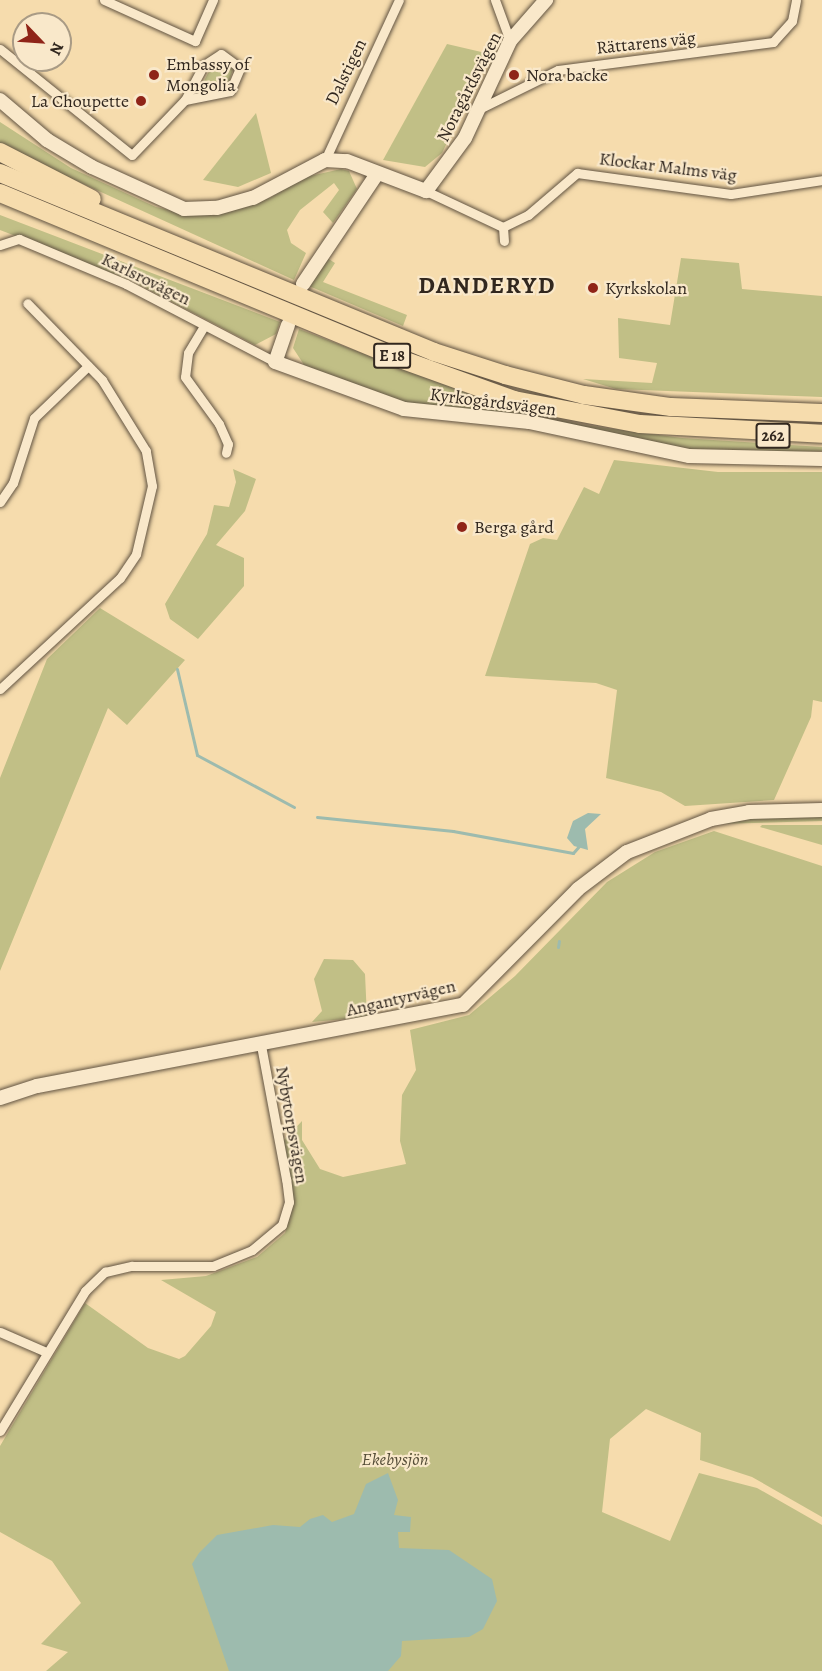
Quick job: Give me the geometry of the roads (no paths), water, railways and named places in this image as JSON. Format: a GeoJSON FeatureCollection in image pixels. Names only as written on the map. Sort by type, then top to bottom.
{"type":"FeatureCollection","features":[{"type":"Feature","properties":{"kind":"highway"},"geometry":{"type":"LineString","coordinates":[[0,152],[187,249]]}},
{"type":"Feature","properties":{"kind":"highway","name":"E 18"},"geometry":{"type":"LineString","coordinates":[[0,173],[434,352],[505,375],[584,395],[670,407],[822,413]]}},
{"type":"Feature","properties":{"kind":"highway","name":"E 18"},"geometry":{"type":"LineString","coordinates":[[0,193],[403,360],[514,400],[640,424],[822,434]]}},
{"type":"Feature","properties":{"kind":"highway"},"geometry":{"type":"LineString","coordinates":[[0,205],[53,225],[75,226]]}},
{"type":"Feature","properties":{"kind":"highway","name":"262"},"geometry":{"type":"LineString","coordinates":[[725,429],[822,439]]}},
{"type":"Feature","properties":{"kind":"street"},"geometry":{"type":"LineString","coordinates":[[104,0],[195,40],[213,0]]}},
{"type":"Feature","properties":{"kind":"street","name":"Dalstigen"},"geometry":{"type":"LineString","coordinates":[[326,160],[399,0]]}},
{"type":"Feature","properties":{"kind":"street"},"geometry":{"type":"LineString","coordinates":[[495,0],[510,40]]}},
{"type":"Feature","properties":{"kind":"street","name":"Noragårdsvägen"},"geometry":{"type":"LineString","coordinates":[[426,191],[481,108],[510,40],[546,0]]}},
{"type":"Feature","properties":{"kind":"street","name":"Rättarens väg"},"geometry":{"type":"LineString","coordinates":[[481,108],[558,70],[773,42],[792,21],[796,0]]}},
{"type":"Feature","properties":{"kind":"street"},"geometry":{"type":"LineString","coordinates":[[0,49],[132,155],[185,100],[204,65],[221,54],[240,68],[230,91],[185,100]]}},
{"type":"Feature","properties":{"kind":"street"},"geometry":{"type":"LineString","coordinates":[[0,100],[47,140],[92,167],[184,209],[217,208],[253,198],[326,160],[347,161],[426,191],[503,226],[504,241]]}},
{"type":"Feature","properties":{"kind":"street","name":"Klockar Malms väg"},"geometry":{"type":"LineString","coordinates":[[503,226],[528,215],[577,173],[731,194],[822,180]]}},
{"type":"Feature","properties":{"kind":"street"},"geometry":{"type":"LineString","coordinates":[[303,284],[377,174]]}},
{"type":"Feature","properties":{"kind":"street","name":"Karlsrovägen"},"geometry":{"type":"LineString","coordinates":[[0,245],[19,239],[126,284],[204,327],[275,362]]}},
{"type":"Feature","properties":{"kind":"street"},"geometry":{"type":"LineString","coordinates":[[0,689],[120,578],[136,554],[146,522],[152,486],[146,451],[88,366],[27,303]]}},
{"type":"Feature","properties":{"kind":"street"},"geometry":{"type":"LineString","coordinates":[[275,362],[288,325]]}},
{"type":"Feature","properties":{"kind":"street"},"geometry":{"type":"LineString","coordinates":[[204,327],[188,352],[185,376],[219,424],[228,444],[226,453]]}},
{"type":"Feature","properties":{"kind":"street","name":"Kyrkogårdsvägen"},"geometry":{"type":"LineString","coordinates":[[275,362],[404,409],[529,422],[689,456],[822,459]]}},
{"type":"Feature","properties":{"kind":"street"},"geometry":{"type":"LineString","coordinates":[[0,502],[13,483],[34,418],[88,366]]}},
{"type":"Feature","properties":{"kind":"street","name":"Angantyrvägen"},"geometry":{"type":"LineString","coordinates":[[0,1098],[37,1086],[463,1005],[578,889],[627,852],[664,834],[721,817],[822,810]]}},
{"type":"Feature","properties":{"kind":"street","name":"Nybytorpsvägen"},"geometry":{"type":"LineString","coordinates":[[0,1431],[46,1352],[86,1291],[105,1272],[132,1266],[213,1266],[252,1250],[282,1226],[289,1202],[261,1045]]}},
{"type":"Feature","properties":{"kind":"street"},"geometry":{"type":"LineString","coordinates":[[0,1332],[46,1352]]}},
{"type":"Feature","properties":{"kind":"waterway"},"geometry":{"type":"LineString","coordinates":[[177,669],[197,755],[294,807]]}},
{"type":"Feature","properties":{"kind":"waterway"},"geometry":{"type":"LineString","coordinates":[[317,817],[453,831],[573,853],[579,846]]}},
{"type":"Feature","properties":{"kind":"waterway"},"geometry":{"type":"LineString","coordinates":[[558,947],[559,941]]}},
{"type":"Feature","properties":{"kind":"place","name":"Embassy of Mongolia"},"geometry":{"type":"Point","coordinates":[154,75]}},
{"type":"Feature","properties":{"kind":"place","name":"Nora backe"},"geometry":{"type":"Point","coordinates":[514,75]}},
{"type":"Feature","properties":{"kind":"place","name":"La Choupette"},"geometry":{"type":"Point","coordinates":[141,101]}},
{"type":"Feature","properties":{"kind":"place","name":"Kyrkskolan"},"geometry":{"type":"Point","coordinates":[593,288]}},
{"type":"Feature","properties":{"kind":"place","name":"Berga gård"},"geometry":{"type":"Point","coordinates":[462,527]}},
{"type":"Feature","properties":{"kind":"district","name":"DANDERYD"},"geometry":{"type":"Point","coordinates":[487,286]}},
{"type":"Feature","properties":{"kind":"park label","name":"Ekebysjön"},"geometry":{"type":"Point","coordinates":[395,1459]}}]}
